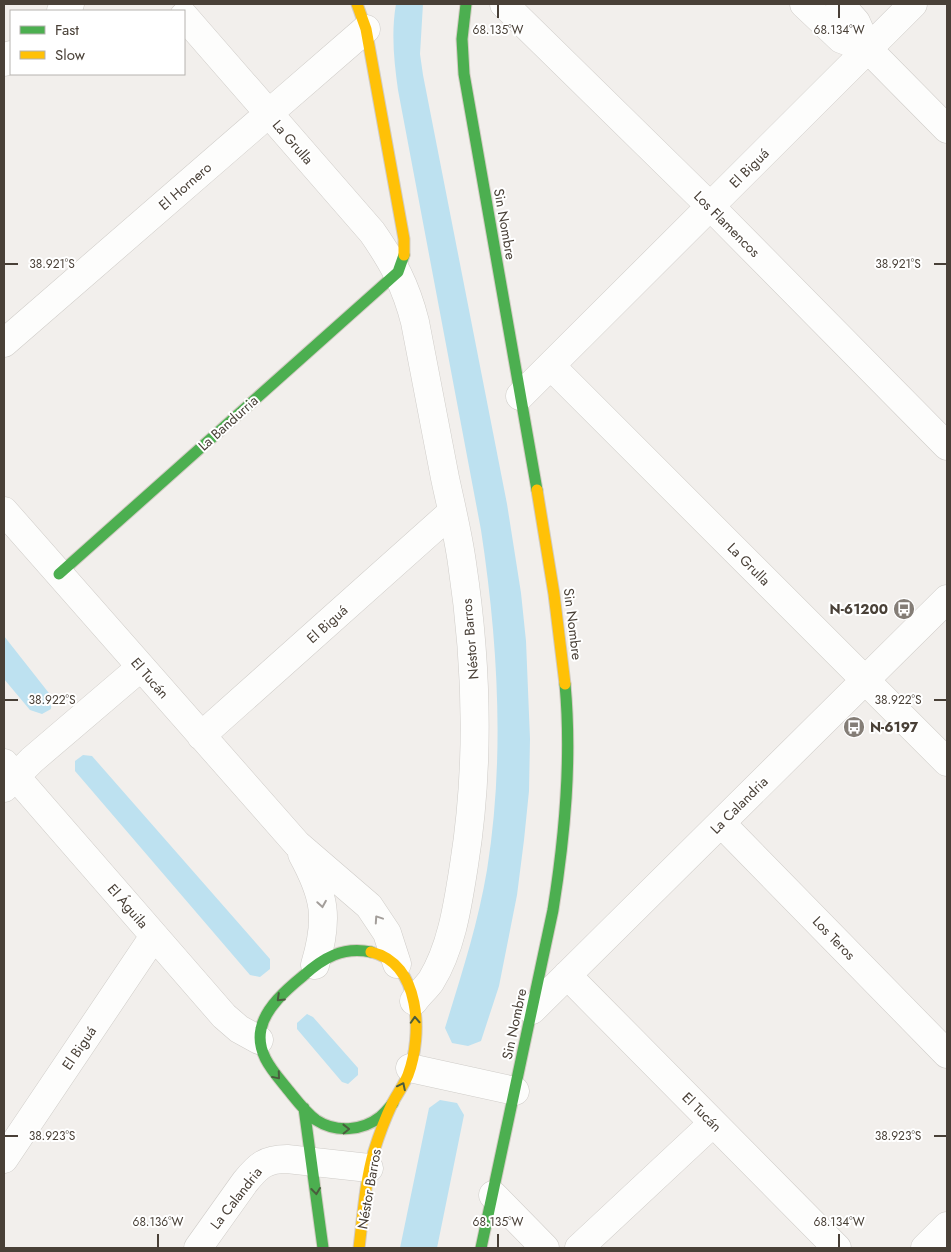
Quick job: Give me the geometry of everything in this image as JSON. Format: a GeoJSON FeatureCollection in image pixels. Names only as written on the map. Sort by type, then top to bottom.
{"type":"FeatureCollection","features":[{"type":"Feature","properties":{"kind":"street"},"geometry":{"type":"LineString","coordinates":[[358,4],[366,29],[404,239],[404,255],[398,272]]}},
{"type":"Feature","properties":{"kind":"street","name":"Sin Nombre"},"geometry":{"type":"LineString","coordinates":[[466,4],[462,22],[461,48],[464,74],[559,629],[566,700],[568,765],[561,865],[481,1248]]}},
{"type":"Feature","properties":{"kind":"street","name":"Los Flamencos"},"geometry":{"type":"LineString","coordinates":[[504,4],[710,206],[947,446]]}},
{"type":"Feature","properties":{"kind":"street"},"geometry":{"type":"LineString","coordinates":[[804,4],[841,39],[868,49]]}},
{"type":"Feature","properties":{"kind":"street"},"geometry":{"type":"LineString","coordinates":[[840,4],[856,22],[868,49],[947,129]]}},
{"type":"Feature","properties":{"kind":"street","name":"El Biguá"},"geometry":{"type":"LineString","coordinates":[[520,396],[913,4]]}},
{"type":"Feature","properties":{"kind":"street","name":"La Grulla"},"geometry":{"type":"LineString","coordinates":[[185,17],[372,232],[398,272]]}},
{"type":"Feature","properties":{"kind":"street","name":"El Hornero"},"geometry":{"type":"LineString","coordinates":[[4,343],[366,29]]}},
{"type":"Feature","properties":{"kind":"street","name":"Néstor Barros"},"geometry":{"type":"LineString","coordinates":[[398,272],[408,296],[415,322],[462,561],[468,613],[475,730],[474,780],[460,891],[441,962],[430,982],[414,1001]]}},
{"type":"Feature","properties":{"kind":"street","name":"La Bandurria"},"geometry":{"type":"LineString","coordinates":[[59,574],[398,272]]}},
{"type":"Feature","properties":{"kind":"street","name":"La Grulla"},"geometry":{"type":"LineString","coordinates":[[551,366],[947,762]]}},
{"type":"Feature","properties":{"kind":"street","name":"El Tucán"},"geometry":{"type":"LineString","coordinates":[[4,512],[296,844],[369,906],[387,933],[397,964]]}},
{"type":"Feature","properties":{"kind":"street","name":"El Biguá"},"geometry":{"type":"LineString","coordinates":[[202,736],[452,512]]}},
{"type":"Feature","properties":{"kind":"street","name":"La Calandria"},"geometry":{"type":"LineString","coordinates":[[532,1010],[947,599]]}},
{"type":"Feature","properties":{"kind":"street"},"geometry":{"type":"LineString","coordinates":[[7,776],[141,667]]}},
{"type":"Feature","properties":{"kind":"street","name":"El Águila"},"geometry":{"type":"LineString","coordinates":[[7,776],[231,1022],[239,1029],[259,1040]]}},
{"type":"Feature","properties":{"kind":"street","name":"Los Teros"},"geometry":{"type":"LineString","coordinates":[[721,823],[947,1054]]}},
{"type":"Feature","properties":{"kind":"street","name":"El Tucán"},"geometry":{"type":"LineString","coordinates":[[296,844],[310,867],[322,898],[323,932],[315,965]]}},
{"type":"Feature","properties":{"kind":"street","name":"El Biguá"},"geometry":{"type":"LineString","coordinates":[[4,1159],[154,936]]}},
{"type":"Feature","properties":{"kind":"street"},"geometry":{"type":"LineString","coordinates":[[259,1040],[261,1026],[274,1004],[315,965],[328,956],[344,950],[363,949],[381,954],[397,964]]}},
{"type":"Feature","properties":{"kind":"street","name":"Néstor Barros"},"geometry":{"type":"LineString","coordinates":[[358,1248],[369,1168],[375,1147],[393,1103],[403,1087],[415,1048],[414,1001],[407,980],[397,964]]}},
{"type":"Feature","properties":{"kind":"street","name":"El Tucán"},"geometry":{"type":"LineString","coordinates":[[567,975],[837,1248]]}},
{"type":"Feature","properties":{"kind":"street","name":"Néstor Barros"},"geometry":{"type":"LineString","coordinates":[[259,1040],[261,1053],[268,1066],[304,1108],[319,1122],[335,1129],[352,1129],[368,1124],[381,1116],[393,1103]]}},
{"type":"Feature","properties":{"kind":"street"},"geometry":{"type":"LineString","coordinates":[[410,1068],[515,1090]]}},
{"type":"Feature","properties":{"kind":"street"},"geometry":{"type":"LineString","coordinates":[[304,1108],[323,1248]]}},
{"type":"Feature","properties":{"kind":"street"},"geometry":{"type":"LineString","coordinates":[[579,1248],[713,1123]]}},
{"type":"Feature","properties":{"kind":"street","name":"La Calandria"},"geometry":{"type":"LineString","coordinates":[[198,1248],[245,1182],[263,1163],[274,1159],[312,1161],[369,1168]]}},
{"type":"Feature","properties":{"kind":"street"},"geometry":{"type":"LineString","coordinates":[[493,1195],[545,1248]]}},
{"type":"Feature","properties":{"kind":"street"},"geometry":{"type":"LineString","coordinates":[[925,1248],[947,1226]]}},
{"type":"Feature","properties":{"kind":"water"},"geometry":{"type":"Polygon","coordinates":[[[396,4],[423,4],[420,54],[423,75],[507,504],[521,593],[526,641],[530,739],[529,791],[517,895],[499,986],[481,1041],[468,1046],[452,1043],[445,1028],[474,930],[487,870],[493,828],[497,743],[495,657],[492,615],[481,530],[398,90],[394,47],[396,4]]]}},
{"type":"Feature","properties":{"kind":"water"},"geometry":{"type":"Polygon","coordinates":[[[4,636],[52,697],[51,709],[42,714],[30,710],[4,679],[4,636]]]}},
{"type":"Feature","properties":{"kind":"water"},"geometry":{"type":"Polygon","coordinates":[[[83,755],[92,756],[270,959],[270,969],[260,977],[250,975],[75,771],[75,761],[83,755]]]}},
{"type":"Feature","properties":{"kind":"water"},"geometry":{"type":"Polygon","coordinates":[[[307,1014],[313,1017],[358,1068],[358,1075],[348,1084],[342,1082],[297,1029],[297,1023],[307,1014]]]}},
{"type":"Feature","properties":{"kind":"water"},"geometry":{"type":"Polygon","coordinates":[[[440,1100],[457,1103],[464,1115],[437,1248],[400,1248],[429,1108],[440,1100]]]}},
{"type":"Feature","properties":{"kind":"traffic: fast"},"geometry":{"type":"LineString","coordinates":[[466,4],[462,39],[464,74],[537,490]]}},
{"type":"Feature","properties":{"kind":"traffic: fast"},"geometry":{"type":"LineString","coordinates":[[59,574],[398,272],[404,255]]}},
{"type":"Feature","properties":{"kind":"traffic: fast"},"geometry":{"type":"LineString","coordinates":[[481,1248],[553,910],[566,797],[568,741],[565,684]]}},
{"type":"Feature","properties":{"kind":"traffic: fast"},"geometry":{"type":"LineString","coordinates":[[371,952],[351,951],[334,955],[318,964],[297,981],[277,1000],[263,1021],[260,1037],[261,1045],[266,1060],[280,1080],[308,1113],[324,1124],[340,1128],[357,1128],[373,1122],[393,1103]]}},
{"type":"Feature","properties":{"kind":"traffic: fast"},"geometry":{"type":"LineString","coordinates":[[304,1108],[323,1248]]}},
{"type":"Feature","properties":{"kind":"traffic: slow"},"geometry":{"type":"LineString","coordinates":[[357,4],[366,29],[404,239],[404,255]]}},
{"type":"Feature","properties":{"kind":"traffic: slow"},"geometry":{"type":"LineString","coordinates":[[537,490],[554,594],[565,684]]}},
{"type":"Feature","properties":{"kind":"traffic: slow"},"geometry":{"type":"LineString","coordinates":[[359,1248],[366,1187],[374,1151],[389,1110],[408,1075],[416,1040],[414,1003],[409,985],[400,970],[388,959],[371,952]]}},
{"type":"Feature","properties":{"kind":"place","name":"N-61200"},"geometry":{"type":"Point","coordinates":[904,609]}},
{"type":"Feature","properties":{"kind":"place","name":"N-6197"},"geometry":{"type":"Point","coordinates":[854,727]}}]}
